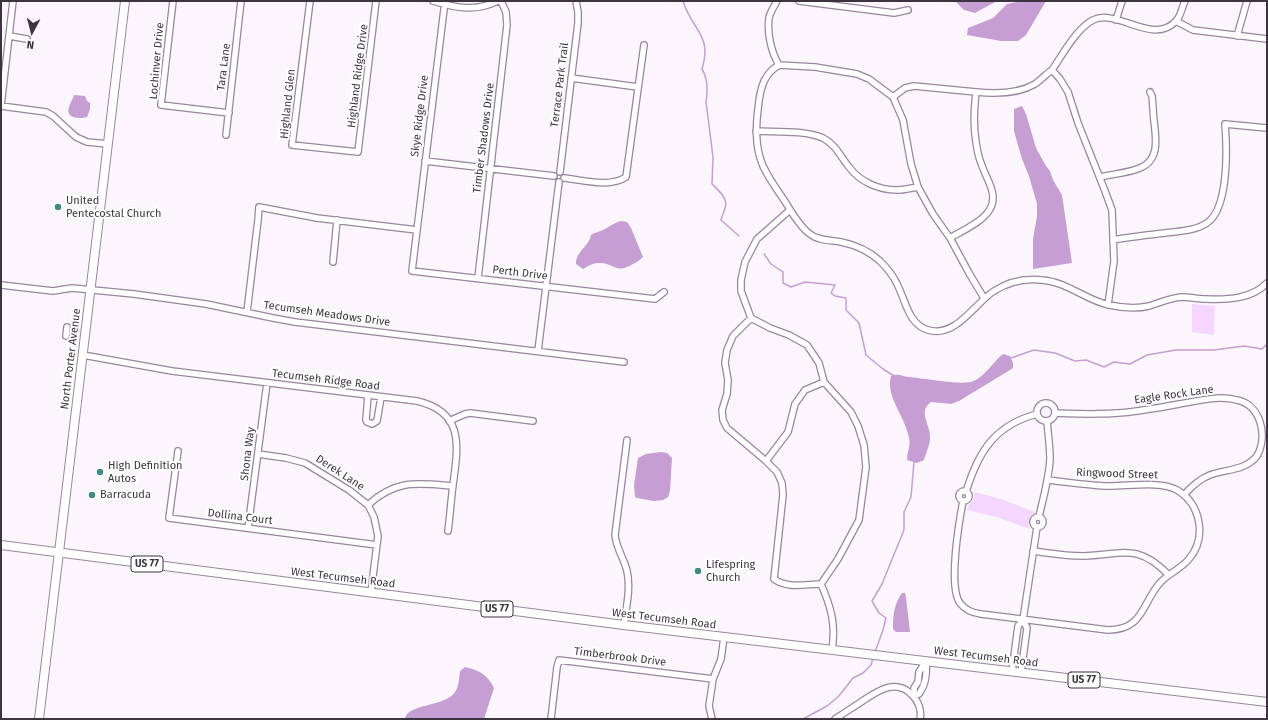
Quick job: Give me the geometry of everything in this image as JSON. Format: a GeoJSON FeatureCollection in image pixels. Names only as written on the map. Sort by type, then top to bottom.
{"type":"FeatureCollection","features":[{"type":"Feature","properties":{"kind":"main road","name":"North Porter Avenue"},"geometry":{"type":"LineString","coordinates":[[39,719],[125,1]]}},
{"type":"Feature","properties":{"kind":"main road","name":"US 77"},"geometry":{"type":"LineString","coordinates":[[1,545],[59,552]]}},
{"type":"Feature","properties":{"kind":"main road","name":"West Tecumseh Road"},"geometry":{"type":"LineString","coordinates":[[59,552],[624,625],[1267,702]]}},
{"type":"Feature","properties":{"kind":"street"},"geometry":{"type":"LineString","coordinates":[[13,1],[1,106],[46,112],[56,118],[76,138],[87,142],[108,144]]}},
{"type":"Feature","properties":{"kind":"street","name":"Lochinver Drive"},"geometry":{"type":"LineString","coordinates":[[173,1],[161,105],[229,113]]}},
{"type":"Feature","properties":{"kind":"street","name":"Tara Lane"},"geometry":{"type":"LineString","coordinates":[[226,135],[242,1]]}},
{"type":"Feature","properties":{"kind":"street","name":"Highland Glen"},"geometry":{"type":"LineString","coordinates":[[310,1],[292,145],[358,152]]}},
{"type":"Feature","properties":{"kind":"street","name":"Highland Ridge Drive"},"geometry":{"type":"LineString","coordinates":[[358,152],[376,1]]}},
{"type":"Feature","properties":{"kind":"street"},"geometry":{"type":"LineString","coordinates":[[433,1],[444,2],[457,8],[474,8],[489,5],[498,1]]}},
{"type":"Feature","properties":{"kind":"street","name":"Timber Shadows Drive"},"geometry":{"type":"LineString","coordinates":[[478,278],[507,25],[506,12],[501,1]]}},
{"type":"Feature","properties":{"kind":"street","name":"Terrace Park Trail"},"geometry":{"type":"LineString","coordinates":[[560,172],[578,23],[576,1]]}},
{"type":"Feature","properties":{"kind":"street"},"geometry":{"type":"LineString","coordinates":[[777,1],[769,19],[771,47],[775,59],[779,64]]}},
{"type":"Feature","properties":{"kind":"street"},"geometry":{"type":"LineString","coordinates":[[799,1],[894,13],[908,10]]}},
{"type":"Feature","properties":{"kind":"street"},"geometry":{"type":"LineString","coordinates":[[1116,20],[1122,1]]}},
{"type":"Feature","properties":{"kind":"street"},"geometry":{"type":"LineString","coordinates":[[893,97],[906,88],[914,86],[989,93],[1022,90],[1035,84],[1052,70],[1080,30],[1088,24],[1099,18],[1105,18],[1142,28],[1155,30],[1162,29],[1176,21],[1185,1]]}},
{"type":"Feature","properties":{"kind":"street"},"geometry":{"type":"LineString","coordinates":[[1237,36],[1247,1]]}},
{"type":"Feature","properties":{"kind":"street","name":"Skye Ridge Drive"},"geometry":{"type":"LineString","coordinates":[[417,230],[444,2]]}},
{"type":"Feature","properties":{"kind":"street"},"geometry":{"type":"LineString","coordinates":[[1176,21],[1193,30],[1267,40]]}},
{"type":"Feature","properties":{"kind":"street"},"geometry":{"type":"LineString","coordinates":[[9,36],[28,39]]}},
{"type":"Feature","properties":{"kind":"street"},"geometry":{"type":"LineString","coordinates":[[538,351],[559,182],[564,178],[610,184],[620,181],[626,177],[644,46]]}},
{"type":"Feature","properties":{"kind":"street"},"geometry":{"type":"LineString","coordinates":[[984,298],[950,238],[933,214],[918,186],[911,164],[903,120],[893,97],[869,79],[857,74],[815,67],[779,64],[773,68],[762,84],[756,131],[758,149],[762,164],[769,178],[790,210],[810,235],[817,238],[842,242],[863,249],[879,261],[891,273],[897,282],[910,316],[919,327],[930,331],[948,329],[984,298],[998,289],[1014,282],[1037,279],[1059,283],[1093,301],[1122,308],[1134,308],[1181,297],[1226,299],[1248,296],[1262,288],[1267,283]]}},
{"type":"Feature","properties":{"kind":"street"},"geometry":{"type":"LineString","coordinates":[[1052,70],[1060,78],[1068,92],[1078,123],[1106,191],[1112,210],[1114,261],[1108,305]]}},
{"type":"Feature","properties":{"kind":"street"},"geometry":{"type":"LineString","coordinates":[[571,78],[638,87]]}},
{"type":"Feature","properties":{"kind":"street"},"geometry":{"type":"LineString","coordinates":[[950,238],[983,218],[991,209],[993,198],[991,186],[981,163],[976,143],[974,122],[976,92]]}},
{"type":"Feature","properties":{"kind":"street"},"geometry":{"type":"LineString","coordinates":[[1100,177],[1141,168],[1152,156],[1156,145],[1156,138],[1152,96],[1150,92]]}},
{"type":"Feature","properties":{"kind":"street"},"geometry":{"type":"LineString","coordinates":[[1113,240],[1193,229],[1208,223],[1217,211],[1221,201],[1227,149],[1225,124],[1267,128]]}},
{"type":"Feature","properties":{"kind":"street"},"geometry":{"type":"LineString","coordinates":[[756,131],[802,134],[822,138],[832,144],[841,154],[848,167],[855,175],[866,182],[880,188],[897,190],[918,186]]}},
{"type":"Feature","properties":{"kind":"street"},"geometry":{"type":"LineString","coordinates":[[425,161],[554,176],[556,173],[560,172],[564,174],[564,178]]}},
{"type":"Feature","properties":{"kind":"street"},"geometry":{"type":"LineString","coordinates":[[554,176],[555,180],[559,182]]}},
{"type":"Feature","properties":{"kind":"street"},"geometry":{"type":"LineString","coordinates":[[247,312],[258,207],[337,220],[417,230]]}},
{"type":"Feature","properties":{"kind":"street"},"geometry":{"type":"LineString","coordinates":[[790,210],[757,238],[745,262],[741,280],[741,291],[751,318],[770,328],[789,334],[807,345],[819,363],[824,382],[851,412],[858,426],[864,445],[866,467],[859,520],[838,559],[821,584]]}},
{"type":"Feature","properties":{"kind":"street"},"geometry":{"type":"LineString","coordinates":[[333,262],[337,220]]}},
{"type":"Feature","properties":{"kind":"street","name":"Perth Drive"},"geometry":{"type":"LineString","coordinates":[[417,230],[412,270],[655,299],[664,292]]}},
{"type":"Feature","properties":{"kind":"street","name":"Tecumseh Meadows Drive"},"geometry":{"type":"LineString","coordinates":[[1,285],[53,292],[72,288],[200,303],[295,322],[624,362]]}},
{"type":"Feature","properties":{"kind":"street"},"geometry":{"type":"LineString","coordinates":[[1262,288],[1267,294]]}},
{"type":"Feature","properties":{"kind":"street"},"geometry":{"type":"LineString","coordinates":[[751,318],[733,336],[727,350],[725,363],[728,380],[727,394],[722,410],[723,420],[726,428],[777,472],[782,483],[783,495],[774,579],[781,584],[795,586],[821,584]]}},
{"type":"Feature","properties":{"kind":"street"},"geometry":{"type":"LineString","coordinates":[[66,336],[67,327]]}},
{"type":"Feature","properties":{"kind":"street","name":"Tecumseh Ridge Road"},"geometry":{"type":"LineString","coordinates":[[83,355],[156,369],[417,401],[427,404],[444,414],[450,420]]}},
{"type":"Feature","properties":{"kind":"street"},"geometry":{"type":"LineString","coordinates":[[766,461],[788,432],[795,404],[805,390],[824,382]]}},
{"type":"Feature","properties":{"kind":"street","name":"Shona Way"},"geometry":{"type":"LineString","coordinates":[[248,528],[267,383]]}},
{"type":"Feature","properties":{"kind":"street"},"geometry":{"type":"LineString","coordinates":[[368,395],[366,420],[372,424],[377,421],[381,397]]}},
{"type":"Feature","properties":{"kind":"street","name":"Eagle Rock Lane"},"geometry":{"type":"LineString","coordinates":[[1037,414],[1038,408],[1045,403],[1053,406],[1055,413],[1084,414],[1121,413],[1208,399],[1231,399],[1241,401],[1252,408],[1265,426],[1260,451],[1251,461],[1242,467],[1217,472],[1203,478],[1184,495]]}},
{"type":"Feature","properties":{"kind":"street"},"geometry":{"type":"LineString","coordinates":[[448,531],[457,456],[457,440],[450,420],[470,413],[532,421]]}},
{"type":"Feature","properties":{"kind":"street"},"geometry":{"type":"LineString","coordinates":[[1055,413],[1052,419],[1047,421],[1040,419],[1037,414],[1016,422],[992,439],[977,460],[966,492],[969,497],[966,501],[963,501],[955,560],[955,588],[957,598],[967,610],[976,613],[1023,620],[1108,630],[1119,629],[1129,625],[1142,614],[1150,596],[1159,584],[1189,559],[1199,538],[1200,528],[1198,516],[1192,504],[1184,495]]}},
{"type":"Feature","properties":{"kind":"street"},"geometry":{"type":"LineString","coordinates":[[1012,672],[1018,626],[1023,620],[1037,527],[1041,526],[1043,523],[1042,519],[1039,517],[1047,480],[1050,453],[1047,421]]}},
{"type":"Feature","properties":{"kind":"street"},"geometry":{"type":"LineString","coordinates":[[624,625],[628,576],[617,546],[615,535],[627,440]]}},
{"type":"Feature","properties":{"kind":"street","name":"Dollina Court"},"geometry":{"type":"LineString","coordinates":[[178,451],[169,518],[377,545]]}},
{"type":"Feature","properties":{"kind":"street","name":"Derek Lane"},"geometry":{"type":"LineString","coordinates":[[258,454],[294,459],[305,463],[349,490],[368,505],[372,511],[376,523],[378,536],[371,592]]}},
{"type":"Feature","properties":{"kind":"street","name":"Ringwood Street"},"geometry":{"type":"LineString","coordinates":[[1047,480],[1106,486],[1167,486],[1184,495]]}},
{"type":"Feature","properties":{"kind":"street"},"geometry":{"type":"LineString","coordinates":[[368,505],[384,493],[407,484],[428,483],[453,486]]}},
{"type":"Feature","properties":{"kind":"street"},"geometry":{"type":"LineString","coordinates":[[1033,551],[1082,556],[1120,552],[1136,553],[1153,560],[1169,575]]}},
{"type":"Feature","properties":{"kind":"street"},"geometry":{"type":"LineString","coordinates":[[821,584],[831,608],[834,638],[832,650]]}},
{"type":"Feature","properties":{"kind":"street"},"geometry":{"type":"LineString","coordinates":[[1021,672],[1027,628],[1023,620]]}},
{"type":"Feature","properties":{"kind":"street"},"geometry":{"type":"LineString","coordinates":[[712,719],[709,706],[713,679],[721,659],[724,637]]}},
{"type":"Feature","properties":{"kind":"street","name":"Timberbrook Drive"},"geometry":{"type":"LineString","coordinates":[[551,719],[559,660],[713,679]]}},
{"type":"Feature","properties":{"kind":"street"},"geometry":{"type":"LineString","coordinates":[[914,696],[914,688],[918,682],[919,672],[926,661]]}},
{"type":"Feature","properties":{"kind":"street"},"geometry":{"type":"LineString","coordinates":[[835,719],[881,689],[891,687],[899,687],[908,690],[914,696],[921,709],[920,719]]}},
{"type":"Feature","properties":{"kind":"shaded area"},"geometry":{"type":"Polygon","coordinates":[[[955,1],[997,1],[975,13],[964,10],[955,1]]]}},
{"type":"Feature","properties":{"kind":"shaded area"},"geometry":{"type":"Polygon","coordinates":[[[1022,1],[1046,1],[1026,35],[1018,41],[1001,41],[967,35],[968,28],[993,18],[1007,4],[1022,1]]]}},
{"type":"Feature","properties":{"kind":"shaded area"},"geometry":{"type":"Polygon","coordinates":[[[74,95],[85,96],[87,101],[90,103],[90,109],[87,117],[77,118],[69,114],[69,107],[74,95]]]}},
{"type":"Feature","properties":{"kind":"shaded area"},"geometry":{"type":"Polygon","coordinates":[[[1022,106],[1026,114],[1036,148],[1062,195],[1072,263],[1033,269],[1033,239],[1037,216],[1037,204],[1014,131],[1014,109],[1022,106]]]}},
{"type":"Feature","properties":{"kind":"shaded area"},"geometry":{"type":"Polygon","coordinates":[[[622,221],[627,222],[631,228],[643,257],[642,258],[627,267],[622,268],[598,263],[592,264],[583,269],[576,264],[578,256],[591,235],[622,221]]]}},
{"type":"Feature","properties":{"kind":"shaded area"},"geometry":{"type":"Polygon","coordinates":[[[1192,304],[1215,306],[1214,335],[1192,332],[1192,304]]]}},
{"type":"Feature","properties":{"kind":"shaded area"},"geometry":{"type":"Polygon","coordinates":[[[1003,354],[1010,356],[1013,363],[1013,368],[959,401],[951,404],[931,402],[927,406],[925,414],[930,438],[924,460],[917,463],[907,460],[910,443],[907,430],[893,399],[890,384],[891,376],[898,375],[961,383],[974,381],[982,376],[1003,354]]]}},
{"type":"Feature","properties":{"kind":"shaded area"},"geometry":{"type":"Polygon","coordinates":[[[661,452],[667,453],[672,458],[670,491],[668,497],[663,500],[654,501],[635,497],[634,485],[638,458],[646,454],[661,452]]]}},
{"type":"Feature","properties":{"kind":"shaded area"},"geometry":{"type":"Polygon","coordinates":[[[974,492],[1001,499],[1035,512],[1029,520],[1030,529],[997,517],[967,510],[974,499],[974,492]]]}},
{"type":"Feature","properties":{"kind":"shaded area"},"geometry":{"type":"Polygon","coordinates":[[[902,593],[905,593],[906,597],[910,632],[896,632],[893,629],[894,610],[902,593]]]}},
{"type":"Feature","properties":{"kind":"shaded area"},"geometry":{"type":"Polygon","coordinates":[[[465,667],[486,676],[494,688],[484,719],[405,719],[407,714],[412,710],[450,697],[457,688],[460,671],[465,667]]]}},
{"type":"Feature","properties":{"kind":"waterway"},"geometry":{"type":"LineString","coordinates":[[683,1],[691,19],[700,33],[705,48],[705,57],[702,69],[707,85],[706,102],[713,157],[712,184],[726,201],[725,210],[721,220],[739,236]]}},
{"type":"Feature","properties":{"kind":"waterway"},"geometry":{"type":"LineString","coordinates":[[764,254],[771,264],[783,272],[783,283],[791,287],[805,282],[835,285],[831,293],[835,296],[846,298],[846,310],[859,323],[866,355],[894,376]]}},
{"type":"Feature","properties":{"kind":"waterway"},"geometry":{"type":"LineString","coordinates":[[1011,358],[1034,350],[1055,353],[1075,361],[1086,360],[1104,367],[1114,362],[1130,364],[1147,355],[1176,350],[1214,350],[1244,346],[1262,349],[1267,344]]}},
{"type":"Feature","properties":{"kind":"waterway"},"geometry":{"type":"LineString","coordinates":[[875,652],[886,618],[879,613],[872,601],[882,584],[904,530],[904,512],[911,497],[914,462]]}},
{"type":"Feature","properties":{"kind":"waterway"},"geometry":{"type":"LineString","coordinates":[[803,719],[827,706],[838,697],[853,678],[863,673],[871,665],[873,658]]}},
{"type":"Feature","properties":{"kind":"place","name":"United Pentecostal Church"},"geometry":{"type":"Point","coordinates":[58,207]}},
{"type":"Feature","properties":{"kind":"place","name":"High Definition Autos"},"geometry":{"type":"Point","coordinates":[100,472]}},
{"type":"Feature","properties":{"kind":"place","name":"Barracuda"},"geometry":{"type":"Point","coordinates":[92,495]}},
{"type":"Feature","properties":{"kind":"place","name":"Lifespring Church"},"geometry":{"type":"Point","coordinates":[698,571]}}]}
